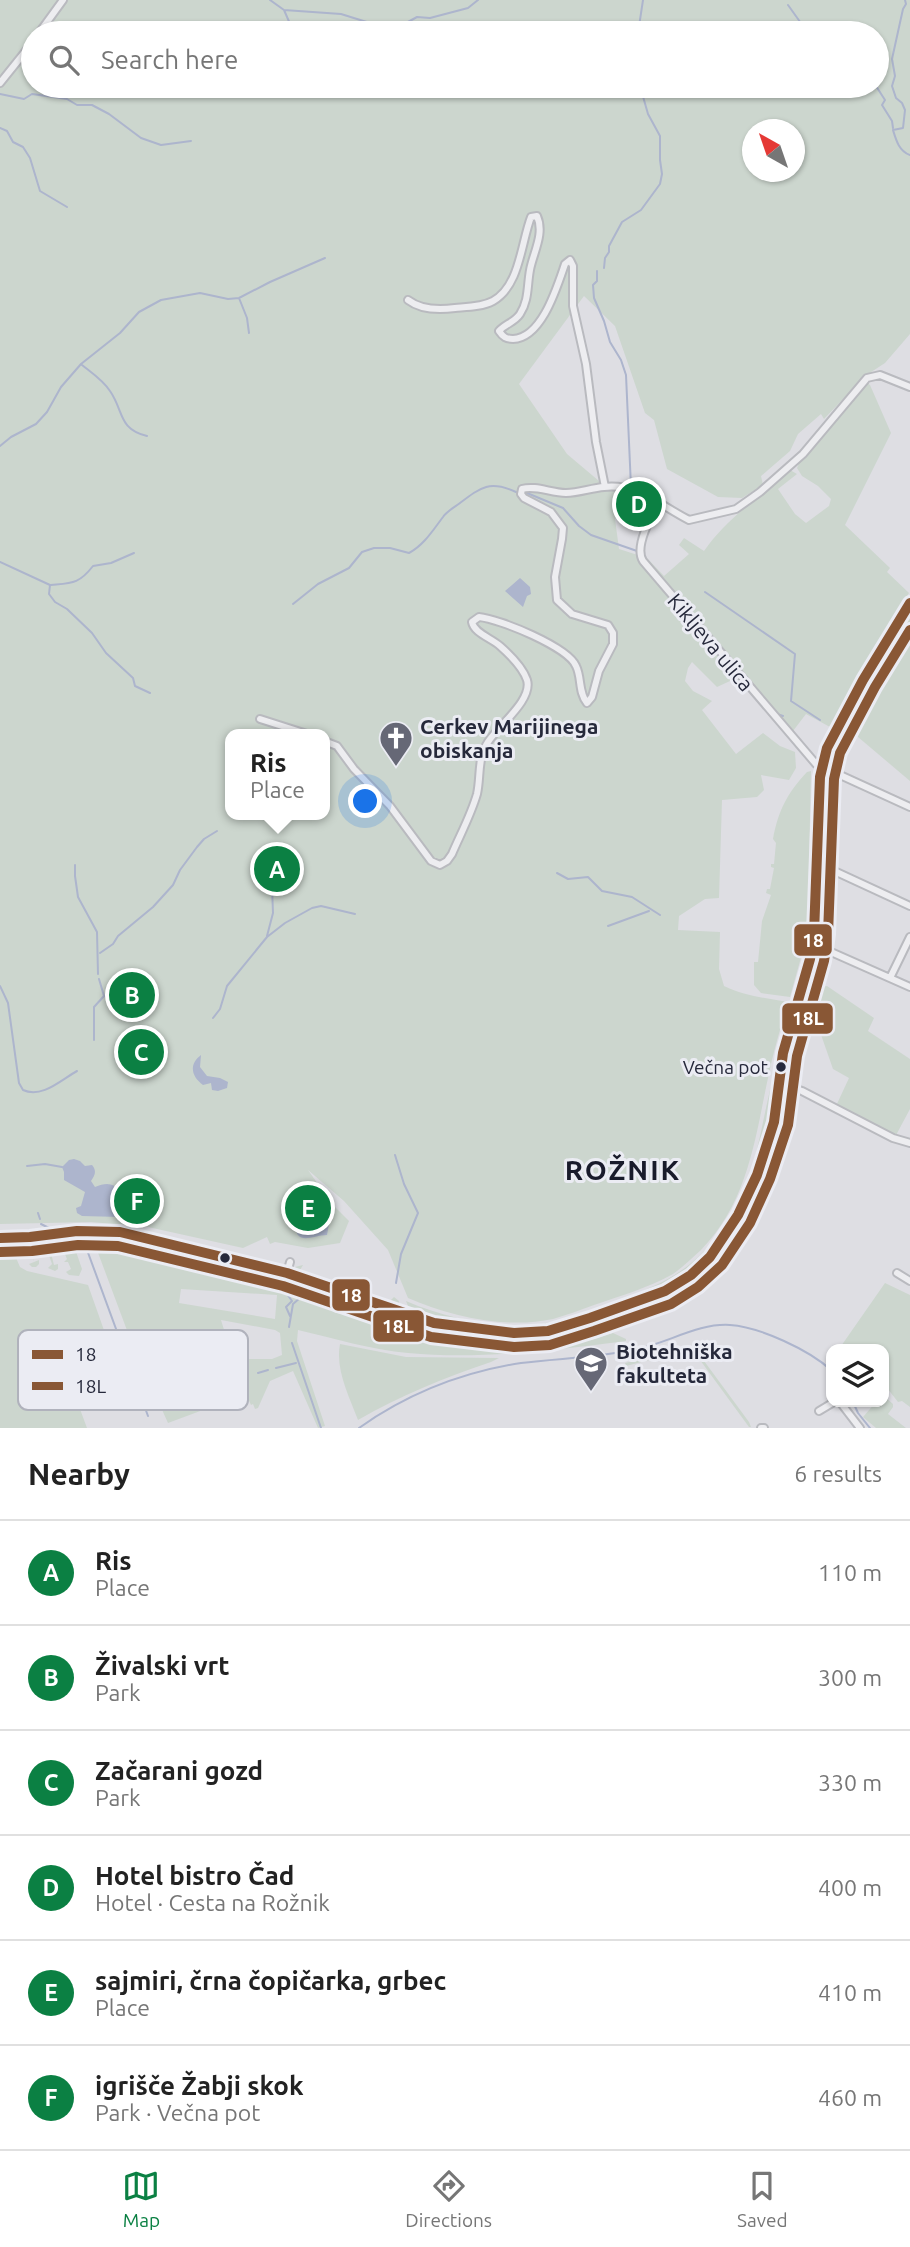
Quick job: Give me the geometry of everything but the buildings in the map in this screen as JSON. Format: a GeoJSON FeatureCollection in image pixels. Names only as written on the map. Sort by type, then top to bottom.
{"type":"FeatureCollection","features":[{"type":"Feature","properties":{"kind":"main road"},"geometry":{"type":"LineString","coordinates":[[0,1238],[71,1231],[109,1231],[287,1273],[434,1323],[514,1333],[557,1329],[665,1291],[691,1275],[710,1257],[727,1234],[750,1191],[774,1122],[783,1053],[813,944],[821,768],[827,748],[837,726],[910,603]]}},
{"type":"Feature","properties":{"kind":"street"},"geometry":{"type":"LineString","coordinates":[[48,21],[63,0]]}},
{"type":"Feature","properties":{"kind":"street"},"geometry":{"type":"LineString","coordinates":[[0,83],[21,57]]}},
{"type":"Feature","properties":{"kind":"street"},"geometry":{"type":"LineString","coordinates":[[408,300],[420,306],[440,309],[477,306],[493,301],[512,277],[531,218],[537,216],[540,223],[538,240],[526,301],[517,318],[499,331],[510,339],[531,331],[550,304],[565,264],[570,260],[573,266],[573,306],[586,364],[596,442],[606,487]]}},
{"type":"Feature","properties":{"kind":"street"},"geometry":{"type":"LineString","coordinates":[[330,743],[337,746],[354,769],[390,806],[431,861],[440,865],[447,861],[476,797],[480,759],[484,748],[499,727],[520,706],[527,689],[527,680],[510,656],[501,646],[475,629],[472,622],[479,617],[505,624],[528,633],[570,658],[577,668],[582,695],[587,703],[592,697],[599,671],[613,644],[613,633],[608,625],[572,614],[557,600],[555,577],[562,528],[551,512],[524,498],[521,492],[530,488],[562,493],[606,487],[637,491],[689,520],[736,509],[792,465],[867,378],[880,375],[910,387]]}},
{"type":"Feature","properties":{"kind":"street","name":"Kikljeva ulica"},"geometry":{"type":"LineString","coordinates":[[659,503],[642,542],[639,552],[641,558],[821,768]]}},
{"type":"Feature","properties":{"kind":"street"},"geometry":{"type":"LineString","coordinates":[[260,719],[293,729]]}},
{"type":"Feature","properties":{"kind":"street"},"geometry":{"type":"LineString","coordinates":[[821,768],[910,807]]}},
{"type":"Feature","properties":{"kind":"street"},"geometry":{"type":"LineString","coordinates":[[817,863],[910,906]]}},
{"type":"Feature","properties":{"kind":"street"},"geometry":{"type":"LineString","coordinates":[[890,978],[910,937]]}},
{"type":"Feature","properties":{"kind":"street"},"geometry":{"type":"LineString","coordinates":[[813,944],[910,987]]}},
{"type":"Feature","properties":{"kind":"street"},"geometry":{"type":"LineString","coordinates":[[779,1083],[802,1091],[893,1138],[910,1143]]}},
{"type":"Feature","properties":{"kind":"street"},"geometry":{"type":"LineString","coordinates":[[287,1273],[290,1262]]}},
{"type":"Feature","properties":{"kind":"street"},"geometry":{"type":"LineString","coordinates":[[897,1273],[910,1281]]}},
{"type":"Feature","properties":{"kind":"street"},"geometry":{"type":"LineString","coordinates":[[819,1411],[826,1407]]}},
{"type":"Feature","properties":{"kind":"street"},"geometry":{"type":"LineString","coordinates":[[844,1407],[860,1428]]}},
{"type":"Feature","properties":{"kind":"shaded area"},"geometry":{"type":"Polygon","coordinates":[[[0,0],[910,0],[910,334],[885,363],[865,376],[824,419],[821,414],[798,434],[790,451],[761,476],[763,485],[742,498],[718,497],[667,469],[654,420],[645,413],[615,326],[584,296],[519,384],[567,454],[605,489],[631,491],[615,519],[619,549],[647,558],[664,576],[689,554],[679,545],[684,538],[704,551],[733,518],[790,470],[797,474],[778,489],[795,514],[806,523],[829,506],[831,499],[818,486],[802,476],[797,468],[801,459],[866,382],[870,385],[891,433],[845,525],[890,568],[887,572],[909,593],[830,727],[806,714],[793,731],[743,675],[717,687],[692,662],[685,681],[693,691],[712,701],[702,710],[736,754],[763,733],[780,746],[795,752],[796,768],[789,780],[761,775],[764,790],[757,797],[722,800],[719,898],[705,899],[679,916],[678,930],[720,932],[719,969],[724,986],[788,1002],[749,1163],[731,1209],[718,1230],[701,1250],[673,1274],[654,1283],[553,1319],[517,1323],[461,1316],[408,1298],[388,1250],[344,1201],[308,1170],[332,1204],[349,1221],[340,1243],[308,1248],[275,1242],[270,1244],[267,1237],[243,1248],[148,1227],[91,1222],[0,1224],[0,0]]]}},
{"type":"Feature","properties":{"kind":"shaded area"},"geometry":{"type":"Polygon","coordinates":[[[910,616],[910,781],[845,726],[910,616]]]}},
{"type":"Feature","properties":{"kind":"shaded area"},"geometry":{"type":"Polygon","coordinates":[[[811,771],[808,913],[802,954],[790,997],[761,993],[754,985],[754,962],[758,962],[762,921],[771,895],[766,893],[767,889],[770,889],[774,868],[771,864],[774,864],[775,829],[789,795],[807,772],[811,771]]]}},
{"type":"Feature","properties":{"kind":"shaded area"},"geometry":{"type":"Polygon","coordinates":[[[827,986],[874,1018],[868,1031],[910,1059],[910,1109],[895,1137],[836,1106],[849,1078],[833,1069],[819,1029],[798,1024],[805,1001],[813,989],[827,986]]]}},
{"type":"Feature","properties":{"kind":"shaded area"},"geometry":{"type":"Polygon","coordinates":[[[772,1082],[775,1094],[765,1140],[736,1212],[749,1178],[772,1082]]]}},
{"type":"Feature","properties":{"kind":"shaded area"},"geometry":{"type":"Polygon","coordinates":[[[734,1215],[719,1241],[696,1266],[665,1287],[556,1326],[520,1330],[443,1321],[410,1311],[406,1301],[441,1314],[478,1322],[515,1325],[560,1320],[650,1288],[681,1271],[707,1248],[734,1215]]]}},
{"type":"Feature","properties":{"kind":"shaded area"},"geometry":{"type":"Polygon","coordinates":[[[732,1231],[725,1260],[718,1273],[698,1296],[685,1304],[658,1312],[649,1302],[677,1288],[732,1231]]]}},
{"type":"Feature","properties":{"kind":"shaded area"},"geometry":{"type":"Polygon","coordinates":[[[68,1236],[72,1240],[82,1269],[79,1276],[66,1272],[71,1269],[68,1262],[64,1262],[67,1259],[60,1242],[49,1245],[48,1250],[54,1265],[58,1264],[55,1271],[48,1268],[52,1264],[46,1247],[42,1248],[40,1245],[30,1249],[34,1262],[28,1247],[14,1253],[20,1267],[88,1285],[104,1330],[18,1330],[18,1410],[80,1410],[87,1428],[0,1428],[0,1242],[68,1236]]]}},
{"type":"Feature","properties":{"kind":"shaded area"},"geometry":{"type":"Polygon","coordinates":[[[105,1236],[295,1281],[327,1297],[353,1299],[496,1335],[594,1320],[597,1330],[589,1333],[591,1340],[613,1333],[626,1341],[517,1353],[435,1355],[381,1349],[298,1330],[297,1341],[325,1426],[318,1428],[293,1371],[270,1381],[258,1408],[255,1409],[248,1398],[248,1359],[272,1359],[282,1355],[280,1333],[275,1330],[221,1320],[224,1330],[127,1330],[94,1242],[105,1236]],[[181,1289],[179,1303],[275,1319],[277,1295],[181,1289]]]}},
{"type":"Feature","properties":{"kind":"shaded area"},"geometry":{"type":"Polygon","coordinates":[[[39,1260],[36,1267],[29,1264],[39,1260]]]}},
{"type":"Feature","properties":{"kind":"shaded area"},"geometry":{"type":"Polygon","coordinates":[[[303,1265],[300,1270],[390,1301],[394,1297],[399,1304],[396,1306],[299,1274],[295,1267],[303,1265]]]}},
{"type":"Feature","properties":{"kind":"shaded area"},"geometry":{"type":"Polygon","coordinates":[[[885,1283],[910,1295],[910,1407],[902,1401],[898,1402],[889,1390],[889,1344],[842,1344],[885,1283]]]}},
{"type":"Feature","properties":{"kind":"shaded area"},"geometry":{"type":"Polygon","coordinates":[[[340,1344],[406,1357],[499,1358],[423,1388],[358,1420],[341,1373],[340,1344]]]}},
{"type":"Feature","properties":{"kind":"shaded area"},"geometry":{"type":"Polygon","coordinates":[[[693,1346],[751,1427],[692,1349],[626,1366],[625,1363],[693,1346]]]}},
{"type":"Feature","properties":{"kind":"shaded area"},"geometry":{"type":"Polygon","coordinates":[[[889,1400],[893,1407],[888,1414],[906,1428],[876,1428],[863,1417],[872,1407],[889,1407],[889,1400]]]}},
{"type":"Feature","properties":{"kind":"shaded area"},"geometry":{"type":"Polygon","coordinates":[[[162,1410],[203,1410],[168,1423],[162,1410]]]}},
{"type":"Feature","properties":{"kind":"water"},"geometry":{"type":"Polygon","coordinates":[[[520,578],[530,587],[531,594],[527,596],[523,607],[505,591],[520,578]]]}},
{"type":"Feature","properties":{"kind":"water"},"geometry":{"type":"Polygon","coordinates":[[[201,1055],[200,1067],[207,1076],[228,1082],[227,1088],[212,1090],[211,1083],[203,1085],[196,1078],[193,1067],[201,1055]]]}},
{"type":"Feature","properties":{"kind":"water"},"geometry":{"type":"Polygon","coordinates":[[[74,1159],[85,1166],[92,1165],[95,1169],[91,1181],[95,1187],[110,1184],[119,1190],[122,1202],[120,1217],[82,1216],[77,1213],[76,1208],[81,1206],[85,1192],[64,1180],[62,1167],[74,1159]]]}},
{"type":"Feature","properties":{"kind":"water"},"geometry":{"type":"Polygon","coordinates":[[[311,1214],[329,1224],[327,1235],[301,1238],[298,1235],[295,1222],[311,1214]]]}},
{"type":"Feature","properties":{"kind":"waterway"},"geometry":{"type":"LineString","coordinates":[[270,0],[284,10],[289,21]]}},
{"type":"Feature","properties":{"kind":"waterway"},"geometry":{"type":"LineString","coordinates":[[410,21],[417,17],[430,18],[468,8],[478,0]]}},
{"type":"Feature","properties":{"kind":"waterway"},"geometry":{"type":"LineString","coordinates":[[640,21],[643,0]]}},
{"type":"Feature","properties":{"kind":"waterway"},"geometry":{"type":"LineString","coordinates":[[905,0],[892,59],[895,76],[892,86],[896,98],[905,110],[903,128],[893,130],[901,148],[910,155]]}},
{"type":"Feature","properties":{"kind":"waterway"},"geometry":{"type":"LineString","coordinates":[[788,5],[799,21]]}},
{"type":"Feature","properties":{"kind":"waterway"},"geometry":{"type":"LineString","coordinates":[[284,10],[341,14],[364,21]]}},
{"type":"Feature","properties":{"kind":"waterway"},"geometry":{"type":"LineString","coordinates":[[0,94],[26,98]]}},
{"type":"Feature","properties":{"kind":"waterway"},"geometry":{"type":"LineString","coordinates":[[60,98],[77,105],[92,105],[141,138],[161,145],[191,141]]}},
{"type":"Feature","properties":{"kind":"waterway"},"geometry":{"type":"LineString","coordinates":[[604,268],[609,246],[622,222],[641,210],[660,184],[660,136],[648,114],[643,98]]}},
{"type":"Feature","properties":{"kind":"waterway"},"geometry":{"type":"LineString","coordinates":[[884,98],[882,105],[892,121],[893,128]]}},
{"type":"Feature","properties":{"kind":"waterway"},"geometry":{"type":"LineString","coordinates":[[0,128],[7,131],[13,142],[23,147],[30,158],[40,191],[67,207]]}},
{"type":"Feature","properties":{"kind":"waterway"},"geometry":{"type":"LineString","coordinates":[[0,446],[36,424],[47,412],[61,387],[81,364],[120,333],[139,312],[161,300],[200,293],[228,299],[239,298],[325,258]]}},
{"type":"Feature","properties":{"kind":"waterway"},"geometry":{"type":"LineString","coordinates":[[597,271],[597,281],[593,285],[594,298],[610,342],[626,375],[631,487]]}},
{"type":"Feature","properties":{"kind":"waterway"},"geometry":{"type":"LineString","coordinates":[[239,298],[247,318],[249,333]]}},
{"type":"Feature","properties":{"kind":"waterway"},"geometry":{"type":"LineString","coordinates":[[82,365],[107,387],[126,424],[147,436]]}},
{"type":"Feature","properties":{"kind":"waterway"},"geometry":{"type":"LineString","coordinates":[[293,604],[318,584],[349,568],[362,552],[374,548],[390,548],[409,553],[414,550],[424,542],[447,513],[480,489],[499,486],[516,492]]}},
{"type":"Feature","properties":{"kind":"waterway"},"geometry":{"type":"LineString","coordinates":[[527,493],[563,508],[591,535],[637,551]]}},
{"type":"Feature","properties":{"kind":"waterway"},"geometry":{"type":"LineString","coordinates":[[51,585],[75,582],[93,566],[111,563],[134,553]]}},
{"type":"Feature","properties":{"kind":"waterway"},"geometry":{"type":"LineString","coordinates":[[0,562],[50,585],[49,594],[55,602],[67,609],[92,633],[106,653],[133,678],[135,686],[150,693]]}},
{"type":"Feature","properties":{"kind":"waterway"},"geometry":{"type":"LineString","coordinates":[[665,582],[777,714],[783,716]]}},
{"type":"Feature","properties":{"kind":"waterway"},"geometry":{"type":"LineString","coordinates":[[705,592],[795,654],[791,701],[820,720]]}},
{"type":"Feature","properties":{"kind":"waterway"},"geometry":{"type":"LineString","coordinates":[[100,953],[153,907],[173,885],[197,847],[217,831]]}},
{"type":"Feature","properties":{"kind":"waterway"},"geometry":{"type":"LineString","coordinates":[[267,936],[273,913],[272,888],[290,851]]}},
{"type":"Feature","properties":{"kind":"waterway"},"geometry":{"type":"LineString","coordinates":[[75,865],[78,897],[97,932],[98,974]]}},
{"type":"Feature","properties":{"kind":"waterway"},"geometry":{"type":"LineString","coordinates":[[557,873],[568,879],[588,877],[602,891],[632,897],[660,915]]}},
{"type":"Feature","properties":{"kind":"waterway"},"geometry":{"type":"LineString","coordinates":[[213,1018],[220,1009],[227,986],[267,937],[285,923],[321,906],[355,914]]}},
{"type":"Feature","properties":{"kind":"waterway"},"geometry":{"type":"LineString","coordinates":[[608,926],[649,911]]}},
{"type":"Feature","properties":{"kind":"waterway"},"geometry":{"type":"LineString","coordinates":[[94,1040],[94,1007],[104,996],[99,979]]}},
{"type":"Feature","properties":{"kind":"waterway"},"geometry":{"type":"LineString","coordinates":[[0,986],[8,1003],[19,1083],[23,1090],[44,1090],[77,1071]]}},
{"type":"Feature","properties":{"kind":"waterway"},"geometry":{"type":"LineString","coordinates":[[395,1155],[404,1184],[418,1213],[401,1254],[396,1283]]}},
{"type":"Feature","properties":{"kind":"waterway"},"geometry":{"type":"LineString","coordinates":[[27,1166],[45,1164],[62,1167]]}},
{"type":"Feature","properties":{"kind":"waterway"},"geometry":{"type":"LineString","coordinates":[[38,1213],[40,1219]]}},
{"type":"Feature","properties":{"kind":"waterway"},"geometry":{"type":"LineString","coordinates":[[41,1224],[49,1228]]}},
{"type":"Feature","properties":{"kind":"waterway"},"geometry":{"type":"LineString","coordinates":[[83,1239],[116,1330]]}},
{"type":"Feature","properties":{"kind":"waterway"},"geometry":{"type":"LineString","coordinates":[[289,1327],[293,1304],[309,1287]]}},
{"type":"Feature","properties":{"kind":"waterway"},"geometry":{"type":"LineString","coordinates":[[287,1294],[292,1301],[286,1307],[290,1316]]}},
{"type":"Feature","properties":{"kind":"waterway"},"geometry":{"type":"LineString","coordinates":[[387,1315],[405,1329],[425,1339],[497,1343]]}},
{"type":"Feature","properties":{"kind":"waterway"},"geometry":{"type":"LineString","coordinates":[[359,1428],[416,1395],[478,1372],[521,1363],[623,1352],[718,1325],[742,1327],[769,1335],[826,1366]]}},
{"type":"Feature","properties":{"kind":"waterway"},"geometry":{"type":"LineString","coordinates":[[292,1343],[321,1428]]}},
{"type":"Feature","properties":{"kind":"waterway"},"geometry":{"type":"LineString","coordinates":[[276,1368],[296,1363]]}},
{"type":"Feature","properties":{"kind":"waterway"},"geometry":{"type":"LineString","coordinates":[[258,1373],[268,1370]]}},
{"type":"Feature","properties":{"kind":"waterway"},"geometry":{"type":"LineString","coordinates":[[855,1407],[870,1428]]}},
{"type":"Feature","properties":{"kind":"waterway"},"geometry":{"type":"LineString","coordinates":[[146,1410],[148,1416]]}},
{"type":"Feature","properties":{"kind":"transit line","name":"18"},"geometry":{"type":"LineString","coordinates":[[0,1238],[77,1231],[120,1232],[287,1273],[434,1323],[514,1333],[548,1331],[590,1318],[665,1291],[691,1275],[710,1257],[738,1215],[757,1175],[774,1122],[783,1053],[810,959],[814,933],[820,777],[827,748],[863,680],[910,603]]}},
{"type":"Feature","properties":{"kind":"transit line","name":"18L"},"geometry":{"type":"LineString","coordinates":[[0,1252],[78,1245],[118,1246],[283,1286],[431,1337],[514,1347],[550,1345],[594,1331],[671,1304],[698,1287],[722,1265],[750,1223],[770,1179],[788,1125],[797,1056],[824,961],[828,934],[834,779],[840,753],[875,687],[910,630]]}},
{"type":"Feature","properties":{"kind":"place","name":"Hotel bistro Čad"},"geometry":{"type":"Point","coordinates":[639,504]}},
{"type":"Feature","properties":{"kind":"place","name":"Cerkev Marijinega obiskanja"},"geometry":{"type":"Point","coordinates":[396,768]}},
{"type":"Feature","properties":{"kind":"place","name":"Ris"},"geometry":{"type":"Point","coordinates":[277,869]}},
{"type":"Feature","properties":{"kind":"place","name":"Živalski vrt"},"geometry":{"type":"Point","coordinates":[132,995]}},
{"type":"Feature","properties":{"kind":"place","name":"Začarani gozd"},"geometry":{"type":"Point","coordinates":[141,1052]}},
{"type":"Feature","properties":{"kind":"place","name":"Večna pot"},"geometry":{"type":"Point","coordinates":[781,1067]}},
{"type":"Feature","properties":{"kind":"place","name":"igrišče Žabji skok"},"geometry":{"type":"Point","coordinates":[137,1201]}},
{"type":"Feature","properties":{"kind":"place","name":"sajmiri, črna čopičarka, grbec"},"geometry":{"type":"Point","coordinates":[308,1208]}},
{"type":"Feature","properties":{"kind":"place","name":"Biotehniška fakulteta"},"geometry":{"type":"Point","coordinates":[591,1393]}},
{"type":"Feature","properties":{"kind":"district","name":"ROŽNIK"},"geometry":{"type":"Point","coordinates":[623,1169]}}]}
